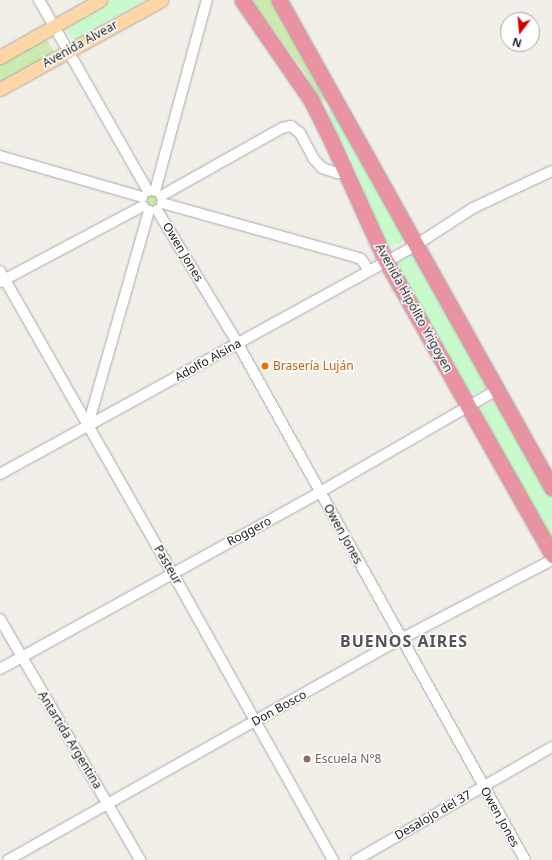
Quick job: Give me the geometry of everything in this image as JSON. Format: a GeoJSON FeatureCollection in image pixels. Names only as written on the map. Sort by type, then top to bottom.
{"type":"FeatureCollection","features":[{"type":"Feature","properties":{"kind":"highway","name":"Avenida Hipólito Yrigoyen"},"geometry":{"type":"LineString","coordinates":[[242,0],[293,72],[317,113],[386,261],[552,555]]}},
{"type":"Feature","properties":{"kind":"highway"},"geometry":{"type":"LineString","coordinates":[[279,0],[552,488]]}},
{"type":"Feature","properties":{"kind":"highway"},"geometry":{"type":"LineString","coordinates":[[317,113],[337,105]]}},
{"type":"Feature","properties":{"kind":"main road"},"geometry":{"type":"LineString","coordinates":[[0,57],[100,0]]}},
{"type":"Feature","properties":{"kind":"main road","name":"Avenida Alvear"},"geometry":{"type":"LineString","coordinates":[[0,89],[161,0]]}},
{"type":"Feature","properties":{"kind":"street","name":"Owen Jones"},"geometry":{"type":"LineString","coordinates":[[39,0],[67,52],[152,200],[238,344],[525,860]]}},
{"type":"Feature","properties":{"kind":"street"},"geometry":{"type":"LineString","coordinates":[[88,425],[207,0]]}},
{"type":"Feature","properties":{"kind":"street"},"geometry":{"type":"LineString","coordinates":[[2,277],[152,200],[282,128],[291,126],[300,133],[314,159],[322,168],[337,173],[346,173]]}},
{"type":"Feature","properties":{"kind":"street"},"geometry":{"type":"LineString","coordinates":[[0,156],[355,257],[361,259],[369,270]]}},
{"type":"Feature","properties":{"kind":"street","name":"Adolfo Alsina"},"geometry":{"type":"LineString","coordinates":[[0,474],[416,245],[473,208],[552,171]]}},
{"type":"Feature","properties":{"kind":"street","name":"Pasteur"},"geometry":{"type":"LineString","coordinates":[[2,277],[172,572],[333,860]]}},
{"type":"Feature","properties":{"kind":"street","name":"Roggero"},"geometry":{"type":"LineString","coordinates":[[0,669],[172,572],[320,492],[497,390]]}},
{"type":"Feature","properties":{"kind":"street","name":"Don Bosco"},"geometry":{"type":"LineString","coordinates":[[8,860],[552,555]]}},
{"type":"Feature","properties":{"kind":"street","name":"Antartida Argentina"},"geometry":{"type":"LineString","coordinates":[[0,619],[140,860]]}},
{"type":"Feature","properties":{"kind":"street","name":"Desalojo del 37"},"geometry":{"type":"LineString","coordinates":[[356,860],[552,747]]}},
{"type":"Feature","properties":{"kind":"green space"},"geometry":{"type":"Polygon","coordinates":[[[111,0],[144,0],[73,41],[65,26],[111,0]]]}},
{"type":"Feature","properties":{"kind":"green space"},"geometry":{"type":"Polygon","coordinates":[[[252,0],[271,0],[326,99],[323,101],[319,98],[303,70],[252,0]]]}},
{"type":"Feature","properties":{"kind":"green space"},"geometry":{"type":"Polygon","coordinates":[[[46,38],[54,52],[0,83],[0,64],[46,38]]]}},
{"type":"Feature","properties":{"kind":"green space"},"geometry":{"type":"Polygon","coordinates":[[[330,110],[335,111],[405,236],[401,243],[391,246],[386,243],[351,159],[328,114],[330,110]]]}},
{"type":"Feature","properties":{"kind":"green space"},"geometry":{"type":"Polygon","coordinates":[[[152,194],[156,196],[158,200],[156,204],[152,206],[148,204],[146,200],[148,196],[152,194]]]}},
{"type":"Feature","properties":{"kind":"green space"},"geometry":{"type":"Polygon","coordinates":[[[411,254],[417,256],[487,380],[486,387],[474,394],[468,390],[397,266],[399,260],[411,254]]]}},
{"type":"Feature","properties":{"kind":"green space"},"geometry":{"type":"Polygon","coordinates":[[[493,401],[499,404],[552,495],[552,537],[549,535],[480,412],[482,407],[493,401]]]}},
{"type":"Feature","properties":{"kind":"place","name":"Brasería Luján"},"geometry":{"type":"Point","coordinates":[265,366]}},
{"type":"Feature","properties":{"kind":"place","name":"Escuela N°8"},"geometry":{"type":"Point","coordinates":[307,759]}},
{"type":"Feature","properties":{"kind":"district","name":"BUENOS AIRES"},"geometry":{"type":"Point","coordinates":[404,641]}}]}
